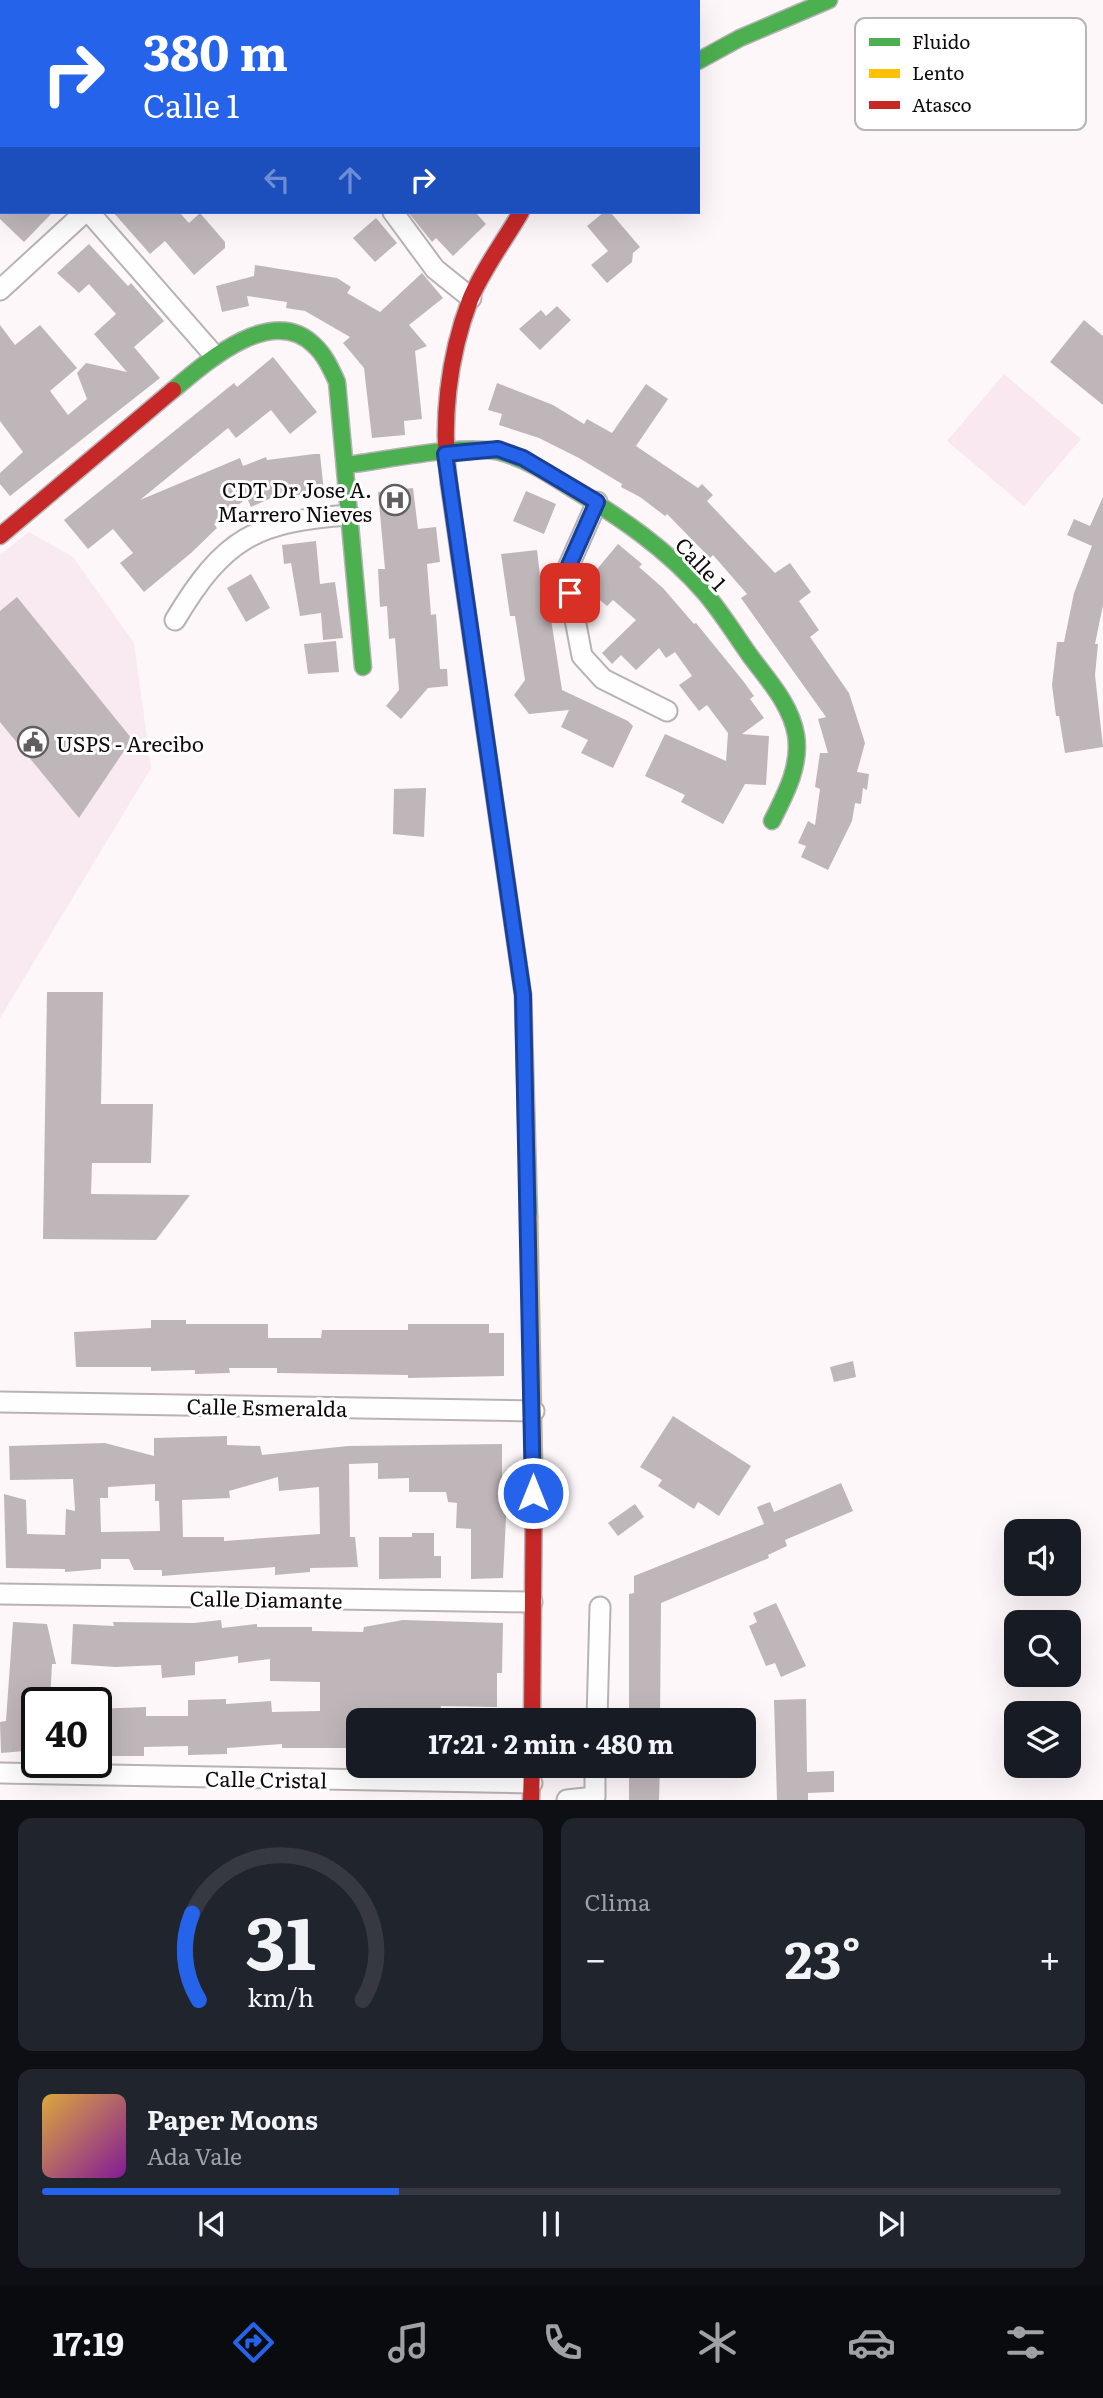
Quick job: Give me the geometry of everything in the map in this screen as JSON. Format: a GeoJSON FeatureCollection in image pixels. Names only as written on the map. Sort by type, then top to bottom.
{"type":"FeatureCollection","features":[{"type":"Feature","properties":{"kind":"street"},"geometry":{"type":"LineString","coordinates":[[700,60],[740,38],[829,0]]}},
{"type":"Feature","properties":{"kind":"street"},"geometry":{"type":"LineString","coordinates":[[0,290],[85,214]]}},
{"type":"Feature","properties":{"kind":"street"},"geometry":{"type":"LineString","coordinates":[[89,214],[214,355]]}},
{"type":"Feature","properties":{"kind":"street"},"geometry":{"type":"LineString","coordinates":[[395,214],[436,269],[471,298]]}},
{"type":"Feature","properties":{"kind":"street"},"geometry":{"type":"LineString","coordinates":[[520,214],[471,298],[451,361],[445,454],[523,995],[534,1411],[532,1708]]}},
{"type":"Feature","properties":{"kind":"street"},"geometry":{"type":"LineString","coordinates":[[0,536],[214,355],[244,338],[271,329],[295,332],[328,360],[337,382],[347,465],[363,667]]}},
{"type":"Feature","properties":{"kind":"street","name":"Calle 1"},"geometry":{"type":"LineString","coordinates":[[347,465],[498,449],[523,458],[597,502],[650,539],[706,594],[787,710],[796,736],[796,760],[789,785],[772,821]]}},
{"type":"Feature","properties":{"kind":"street"},"geometry":{"type":"LineString","coordinates":[[597,502],[566,572],[582,656],[603,679],[667,711]]}},
{"type":"Feature","properties":{"kind":"street"},"geometry":{"type":"LineString","coordinates":[[175,620],[201,578],[259,530],[301,518],[350,515]]}},
{"type":"Feature","properties":{"kind":"street","name":"Calle Esmeralda"},"geometry":{"type":"LineString","coordinates":[[0,1402],[534,1411]]}},
{"type":"Feature","properties":{"kind":"street","name":"Calle Diamante"},"geometry":{"type":"LineString","coordinates":[[0,1594],[532,1602]]}},
{"type":"Feature","properties":{"kind":"street"},"geometry":{"type":"LineString","coordinates":[[597,1708],[600,1607]]}},
{"type":"Feature","properties":{"kind":"street","name":"Calle Cristal"},"geometry":{"type":"LineString","coordinates":[[0,1773],[532,1783]]}},
{"type":"Feature","properties":{"kind":"street"},"geometry":{"type":"LineString","coordinates":[[567,1800],[595,1797],[595,1778]]}},
{"type":"Feature","properties":{"kind":"shaded area"},"geometry":{"type":"Polygon","coordinates":[[[1004,374],[1081,439],[1024,506],[947,441],[1004,374]]]}},
{"type":"Feature","properties":{"kind":"shaded area"},"geometry":{"type":"Polygon","coordinates":[[[29,532],[73,557],[134,643],[151,768],[0,1018],[0,555],[29,532]]]}},
{"type":"Feature","properties":{"kind":"building"},"geometry":{"type":"Polygon","coordinates":[[[0,214],[51,214],[24,242],[0,219],[0,214]]]}},
{"type":"Feature","properties":{"kind":"building"},"geometry":{"type":"Polygon","coordinates":[[[115,214],[181,214],[189,223],[201,214],[225,242],[225,248],[194,275],[165,241],[150,254],[115,214]]]}},
{"type":"Feature","properties":{"kind":"building"},"geometry":{"type":"Polygon","coordinates":[[[410,214],[477,214],[486,224],[453,256],[436,238],[432,242],[410,214]]]}},
{"type":"Feature","properties":{"kind":"building"},"geometry":{"type":"Polygon","coordinates":[[[602,214],[612,214],[640,247],[633,253],[632,262],[607,283],[591,265],[608,251],[587,226],[602,214]]]}},
{"type":"Feature","properties":{"kind":"building"},"geometry":{"type":"Polygon","coordinates":[[[376,218],[397,243],[375,262],[353,238],[376,218]]]}},
{"type":"Feature","properties":{"kind":"building"},"geometry":{"type":"Polygon","coordinates":[[[89,244],[128,286],[131,283],[164,321],[134,347],[160,378],[10,496],[0,484],[0,473],[23,452],[0,421],[0,325],[15,345],[40,325],[77,368],[50,391],[68,415],[87,399],[77,373],[86,363],[127,372],[94,334],[116,314],[89,284],[79,293],[57,273],[89,244]]]}},
{"type":"Feature","properties":{"kind":"building"},"geometry":{"type":"Polygon","coordinates":[[[255,265],[337,278],[351,287],[347,293],[380,312],[422,273],[443,298],[409,325],[427,346],[415,351],[422,419],[404,421],[405,435],[372,438],[364,368],[343,343],[350,337],[305,311],[286,308],[287,302],[247,296],[249,306],[222,312],[216,286],[254,276],[255,265]]]}},
{"type":"Feature","properties":{"kind":"building"},"geometry":{"type":"Polygon","coordinates":[[[557,306],[571,320],[540,350],[519,329],[541,310],[546,316],[557,306]]]}},
{"type":"Feature","properties":{"kind":"building"},"geometry":{"type":"Polygon","coordinates":[[[1084,320],[1103,336],[1103,405],[1050,362],[1084,320]]]}},
{"type":"Feature","properties":{"kind":"building"},"geometry":{"type":"Polygon","coordinates":[[[273,357],[317,412],[290,434],[271,410],[236,438],[228,428],[140,500],[240,458],[243,466],[266,457],[267,460],[314,454],[320,454],[324,492],[271,498],[251,507],[247,498],[214,524],[217,528],[144,592],[120,563],[133,553],[113,529],[88,549],[64,520],[234,383],[237,387],[273,357]]]}},
{"type":"Feature","properties":{"kind":"building"},"geometry":{"type":"Polygon","coordinates":[[[497,383],[553,405],[584,424],[587,419],[612,433],[646,384],[668,399],[636,446],[698,488],[702,484],[713,495],[707,501],[775,573],[790,563],[811,592],[799,601],[819,630],[810,637],[849,693],[865,743],[857,772],[869,774],[867,790],[863,788],[861,804],[855,803],[852,821],[828,870],[801,857],[806,846],[798,843],[808,821],[815,825],[820,789],[815,787],[820,753],[828,753],[818,719],[826,717],[741,598],[747,594],[713,555],[710,558],[667,514],[665,516],[640,497],[621,487],[622,484],[579,458],[539,438],[499,425],[502,414],[488,410],[497,383]]]}},
{"type":"Feature","properties":{"kind":"building"},"geometry":{"type":"Polygon","coordinates":[[[413,488],[418,529],[436,527],[440,562],[427,564],[431,615],[436,614],[440,669],[447,669],[448,686],[428,688],[401,719],[386,706],[399,690],[395,638],[389,639],[387,606],[380,607],[378,569],[385,569],[378,492],[413,488]]]}},
{"type":"Feature","properties":{"kind":"building"},"geometry":{"type":"Polygon","coordinates":[[[526,491],[556,504],[544,534],[513,521],[526,491]]]}},
{"type":"Feature","properties":{"kind":"building"},"geometry":{"type":"Polygon","coordinates":[[[1103,497],[1103,605],[1095,644],[1098,644],[1095,675],[1103,747],[1065,753],[1052,685],[1057,642],[1064,642],[1074,593],[1092,546],[1067,535],[1074,519],[1090,526],[1103,497]]]}},
{"type":"Feature","properties":{"kind":"building"},"geometry":{"type":"Polygon","coordinates":[[[316,541],[320,584],[335,582],[343,638],[323,640],[321,613],[300,616],[291,563],[284,564],[282,545],[316,541]]]}},
{"type":"Feature","properties":{"kind":"building"},"geometry":{"type":"Polygon","coordinates":[[[618,544],[642,564],[639,567],[663,588],[694,624],[696,623],[744,682],[754,696],[750,699],[764,718],[742,734],[769,736],[766,785],[745,784],[723,824],[681,802],[685,795],[645,776],[665,734],[726,761],[728,733],[707,705],[699,711],[679,685],[692,676],[675,652],[666,658],[659,648],[636,670],[621,655],[612,664],[602,653],[636,620],[613,600],[607,606],[583,586],[618,544]]]}},
{"type":"Feature","properties":{"kind":"building"},"geometry":{"type":"Polygon","coordinates":[[[537,550],[545,620],[551,619],[562,690],[628,721],[633,726],[613,768],[581,753],[588,740],[561,727],[569,710],[529,714],[514,695],[525,680],[515,616],[510,616],[501,554],[537,550]]]}},
{"type":"Feature","properties":{"kind":"building"},"geometry":{"type":"Polygon","coordinates":[[[251,574],[270,608],[246,622],[227,588],[251,574]]]}},
{"type":"Feature","properties":{"kind":"building"},"geometry":{"type":"Polygon","coordinates":[[[17,597],[132,739],[79,818],[0,722],[0,611],[17,597]]]}},
{"type":"Feature","properties":{"kind":"building"},"geometry":{"type":"Polygon","coordinates":[[[336,641],[339,672],[308,674],[304,644],[336,641]]]}},
{"type":"Feature","properties":{"kind":"building"},"geometry":{"type":"Polygon","coordinates":[[[426,788],[424,837],[393,834],[394,789],[426,788]]]}},
{"type":"Feature","properties":{"kind":"building"},"geometry":{"type":"Polygon","coordinates":[[[47,992],[103,992],[101,1104],[153,1104],[151,1163],[92,1163],[91,1194],[190,1195],[156,1240],[43,1239],[47,992]]]}},
{"type":"Feature","properties":{"kind":"building"},"geometry":{"type":"Polygon","coordinates":[[[151,1320],[186,1320],[186,1324],[268,1324],[268,1338],[321,1338],[322,1330],[408,1330],[408,1324],[489,1324],[489,1333],[504,1333],[504,1376],[408,1378],[408,1375],[277,1373],[277,1368],[229,1368],[230,1373],[195,1374],[195,1370],[151,1371],[151,1367],[76,1367],[74,1332],[151,1328],[151,1320]]]}},
{"type":"Feature","properties":{"kind":"building"},"geometry":{"type":"Polygon","coordinates":[[[853,1361],[856,1377],[834,1382],[830,1367],[853,1361]]]}},
{"type":"Feature","properties":{"kind":"building"},"geometry":{"type":"Polygon","coordinates":[[[673,1416],[751,1466],[719,1516],[698,1502],[694,1509],[658,1486],[662,1480],[640,1467],[673,1416]]]}},
{"type":"Feature","properties":{"kind":"building"},"geometry":{"type":"Polygon","coordinates":[[[227,1436],[227,1445],[260,1446],[262,1455],[348,1446],[502,1444],[502,1496],[507,1497],[503,1578],[471,1579],[471,1529],[456,1528],[457,1503],[448,1502],[446,1492],[409,1492],[409,1478],[378,1479],[378,1463],[349,1464],[350,1537],[355,1537],[358,1567],[310,1568],[310,1572],[275,1575],[275,1567],[162,1576],[162,1570],[134,1570],[129,1559],[101,1559],[101,1569],[65,1572],[65,1569],[6,1568],[4,1494],[26,1500],[27,1534],[65,1535],[66,1509],[75,1511],[73,1479],[10,1480],[9,1446],[105,1443],[154,1456],[154,1438],[227,1436]],[[278,1477],[229,1491],[230,1498],[182,1500],[183,1537],[224,1537],[224,1541],[320,1534],[319,1487],[279,1491],[278,1477]],[[155,1484],[108,1487],[108,1498],[100,1498],[101,1532],[160,1531],[159,1501],[155,1501],[155,1484]]]}},
{"type":"Feature","properties":{"kind":"building"},"geometry":{"type":"Polygon","coordinates":[[[841,1483],[853,1511],[785,1540],[787,1546],[768,1555],[769,1558],[661,1603],[660,1708],[629,1708],[629,1594],[634,1593],[634,1576],[764,1524],[757,1507],[770,1502],[774,1512],[841,1483]]]}},
{"type":"Feature","properties":{"kind":"building"},"geometry":{"type":"Polygon","coordinates":[[[635,1504],[644,1517],[618,1536],[608,1523],[635,1504]]]}},
{"type":"Feature","properties":{"kind":"building"},"geometry":{"type":"Polygon","coordinates":[[[412,1533],[434,1533],[434,1556],[441,1556],[441,1578],[379,1579],[379,1537],[412,1537],[412,1533]]]}},
{"type":"Feature","properties":{"kind":"building"},"geometry":{"type":"Polygon","coordinates":[[[776,1603],[806,1666],[781,1677],[775,1663],[766,1666],[749,1626],[757,1622],[753,1613],[776,1603]]]}},
{"type":"Feature","properties":{"kind":"building"},"geometry":{"type":"Polygon","coordinates":[[[221,1620],[222,1628],[257,1624],[257,1627],[312,1627],[312,1631],[363,1632],[364,1627],[403,1620],[503,1623],[502,1673],[497,1673],[497,1707],[346,1708],[346,1748],[282,1748],[282,1744],[227,1748],[227,1754],[188,1755],[188,1746],[144,1747],[144,1756],[112,1756],[112,1708],[146,1707],[146,1716],[188,1716],[188,1700],[226,1699],[226,1704],[271,1701],[272,1712],[320,1711],[320,1682],[270,1681],[270,1659],[238,1663],[238,1656],[195,1662],[195,1675],[162,1678],[161,1665],[115,1667],[71,1664],[73,1624],[114,1626],[113,1622],[194,1623],[221,1620]]]}},
{"type":"Feature","properties":{"kind":"building"},"geometry":{"type":"Polygon","coordinates":[[[13,1622],[47,1624],[56,1664],[52,1664],[51,1687],[21,1687],[21,1751],[1,1753],[0,1722],[6,1721],[13,1622]]]}},
{"type":"Feature","properties":{"kind":"building"},"geometry":{"type":"Polygon","coordinates":[[[806,1699],[807,1772],[834,1771],[834,1792],[808,1793],[808,1800],[777,1800],[774,1700],[806,1699]]]}},
{"type":"Feature","properties":{"kind":"building"},"geometry":{"type":"Polygon","coordinates":[[[629,1778],[660,1778],[659,1800],[629,1800],[629,1778]]]}},
{"type":"Feature","properties":{"kind":"traffic: fast"},"geometry":{"type":"LineString","coordinates":[[700,60],[740,38],[829,0]]}},
{"type":"Feature","properties":{"kind":"traffic: fast"},"geometry":{"type":"LineString","coordinates":[[173,390],[221,353],[259,334],[279,331],[297,334],[314,345],[325,358],[337,382],[363,667]]}},
{"type":"Feature","properties":{"kind":"traffic: fast"},"geometry":{"type":"LineString","coordinates":[[347,465],[446,451],[500,452],[554,477],[625,522],[659,548],[711,601],[778,694],[789,714],[796,735],[796,758],[791,780],[772,821]]}},
{"type":"Feature","properties":{"kind":"traffic: fast"},"geometry":{"type":"LineString","coordinates":[[449,484],[523,995],[529,1217]]}},
{"type":"Feature","properties":{"kind":"traffic: slow"},"geometry":{"type":"LineString","coordinates":[[529,1217],[534,1470]]}},
{"type":"Feature","properties":{"kind":"traffic: jam"},"geometry":{"type":"LineString","coordinates":[[449,484],[446,414],[462,322],[487,266],[520,214]]}},
{"type":"Feature","properties":{"kind":"traffic: jam"},"geometry":{"type":"LineString","coordinates":[[0,536],[173,390]]}},
{"type":"Feature","properties":{"kind":"traffic: jam"},"geometry":{"type":"LineString","coordinates":[[532,1708],[534,1470]]}},
{"type":"Feature","properties":{"kind":"traffic: jam"},"geometry":{"type":"LineString","coordinates":[[531,1800],[532,1778]]}},
{"type":"Feature","properties":{"kind":"place","name":"CDT Dr Jose A. Marrero Nieves"},"geometry":{"type":"Point","coordinates":[395,500]}},
{"type":"Feature","properties":{"kind":"place","name":"USPS - Arecibo"},"geometry":{"type":"Point","coordinates":[33,742]}},
{"type":"Feature","properties":{"kind":"route"},"geometry":{"type":"LineString","coordinates":[[533,1493],[534,1411],[523,995],[445,454],[498,449],[523,458],[597,502],[566,572],[570,593]]}}]}
